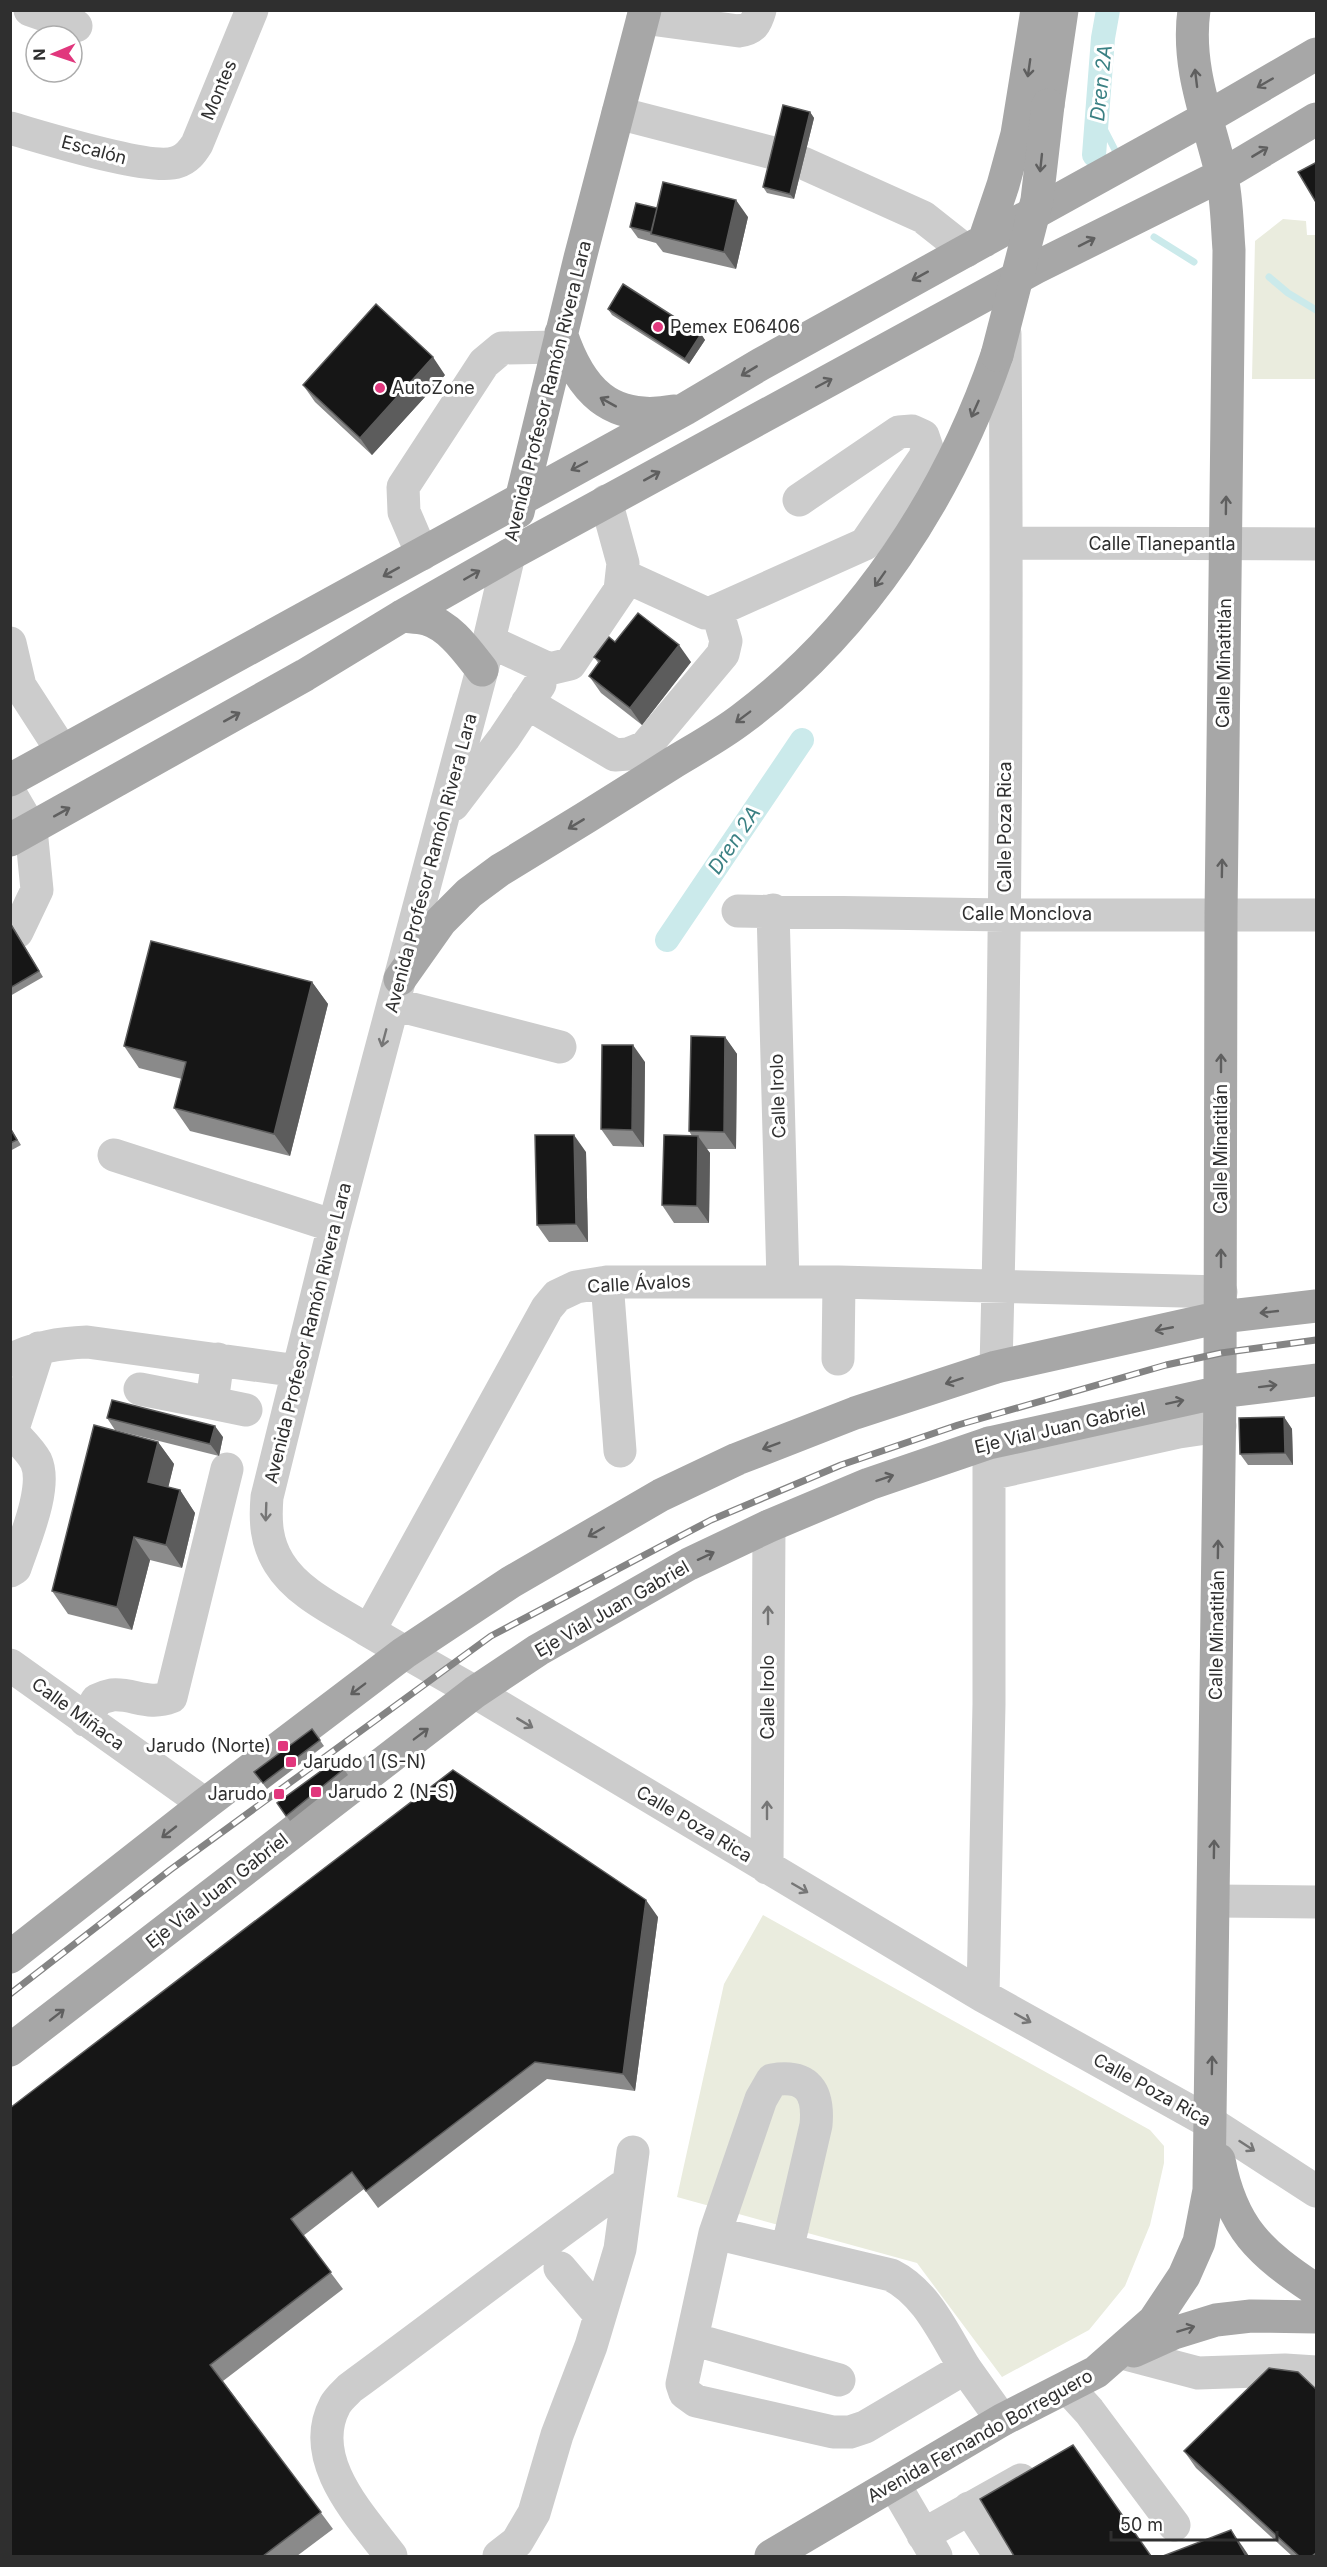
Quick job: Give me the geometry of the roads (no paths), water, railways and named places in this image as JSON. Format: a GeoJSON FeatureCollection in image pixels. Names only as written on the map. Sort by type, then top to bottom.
{"type":"FeatureCollection","features":[{"type":"Feature","properties":{"kind":"main road"},"geometry":{"type":"LineString","coordinates":[[975,246],[1003,185],[1017,134],[1037,10]]}},
{"type":"Feature","properties":{"kind":"main road"},"geometry":{"type":"LineString","coordinates":[[397,992],[441,921],[469,893],[500,870],[743,718],[811,660],[861,605],[902,547],[950,467],[997,355],[1037,200],[1056,40],[1062,10]]}},
{"type":"Feature","properties":{"kind":"main road","name":"Calle Minatitlán"},"geometry":{"type":"LineString","coordinates":[[1194,10],[1192,47],[1196,76],[1222,175],[1229,250],[1221,914],[1221,1392],[1211,2123]]}},
{"type":"Feature","properties":{"kind":"main road","name":"Avenida Profesor Ramón Rivera Lara"},"geometry":{"type":"LineString","coordinates":[[509,555],[560,340],[644,14]]}},
{"type":"Feature","properties":{"kind":"main road"},"geometry":{"type":"LineString","coordinates":[[10,780],[685,409],[760,364],[1206,118],[1317,54]]}},
{"type":"Feature","properties":{"kind":"main road"},"geometry":{"type":"LineString","coordinates":[[21,835],[305,675],[402,616],[606,501],[1005,287],[1035,268],[1222,175],[1317,118]]}},
{"type":"Feature","properties":{"kind":"main road"},"geometry":{"type":"LineString","coordinates":[[560,340],[584,383],[604,400],[628,412],[655,415],[685,409]]}},
{"type":"Feature","properties":{"kind":"main road"},"geometry":{"type":"LineString","coordinates":[[402,616],[426,619],[486,655]]}},
{"type":"Feature","properties":{"kind":"main road"},"geometry":{"type":"LineString","coordinates":[[10,1957],[205,1804],[404,1653],[511,1582],[661,1495],[737,1459],[855,1413],[996,1367],[1221,1304],[1317,1306]]}},
{"type":"Feature","properties":{"kind":"main road","name":"Eje Vial Juan Gabriel"},"geometry":{"type":"LineString","coordinates":[[10,2050],[475,1692],[538,1650],[689,1564],[769,1526],[869,1484],[990,1459],[1221,1392],[1317,1380]]}},
{"type":"Feature","properties":{"kind":"main road"},"geometry":{"type":"LineString","coordinates":[[1211,2123],[1225,2191],[1235,2215],[1255,2241],[1283,2267],[1317,2290]]}},
{"type":"Feature","properties":{"kind":"main road","name":"Avenida Fernando Borreguero"},"geometry":{"type":"LineString","coordinates":[[771,2556],[1002,2420],[1096,2372],[1154,2321],[1184,2276],[1198,2242],[1209,2190],[1211,2123]]}},
{"type":"Feature","properties":{"kind":"main road"},"geometry":{"type":"LineString","coordinates":[[1096,2372],[1126,2354],[1174,2333],[1216,2320],[1251,2316],[1317,2317]]}},
{"type":"Feature","properties":{"kind":"street"},"geometry":{"type":"LineString","coordinates":[[30,10],[70,24]]}},
{"type":"Feature","properties":{"kind":"street","name":"Montes"},"geometry":{"type":"LineString","coordinates":[[177,162],[192,153],[197,144],[252,10]]}},
{"type":"Feature","properties":{"kind":"street"},"geometry":{"type":"LineString","coordinates":[[644,14],[739,31],[748,30],[756,23],[760,10]]}},
{"type":"Feature","properties":{"kind":"street"},"geometry":{"type":"LineString","coordinates":[[618,113],[790,158],[923,217],[975,246]]}},
{"type":"Feature","properties":{"kind":"street","name":"Escalón"},"geometry":{"type":"LineString","coordinates":[[10,128],[147,164],[177,162]]}},
{"type":"Feature","properties":{"kind":"street","name":"Calle Poza Rica"},"geometry":{"type":"LineString","coordinates":[[996,1367],[1005,915],[1007,543],[1005,287]]}},
{"type":"Feature","properties":{"kind":"street"},"geometry":{"type":"LineString","coordinates":[[422,554],[404,512],[403,487],[484,363],[502,348],[560,340]]}},
{"type":"Feature","properties":{"kind":"street"},"geometry":{"type":"LineString","coordinates":[[622,575],[705,613],[717,610],[865,544],[925,457],[927,448],[923,436],[912,431],[899,432],[799,500]]}},
{"type":"Feature","properties":{"kind":"street"},"geometry":{"type":"LineString","coordinates":[[486,655],[549,669],[570,664],[620,590],[623,563],[606,501]]}},
{"type":"Feature","properties":{"kind":"street","name":"Calle Tlanepantla"},"geometry":{"type":"LineString","coordinates":[[1007,543],[1317,544]]}},
{"type":"Feature","properties":{"kind":"street","name":"Avenida Profesor Ramón Rivera Lara"},"geometry":{"type":"LineString","coordinates":[[404,1653],[298,1585],[280,1565],[271,1549],[267,1533],[267,1497],[334,1226],[486,655],[509,555]]}},
{"type":"Feature","properties":{"kind":"street"},"geometry":{"type":"LineString","coordinates":[[527,703],[615,755],[628,754],[645,747],[723,654],[726,641],[717,610]]}},
{"type":"Feature","properties":{"kind":"street"},"geometry":{"type":"LineString","coordinates":[[10,644],[20,686],[62,751]]}},
{"type":"Feature","properties":{"kind":"street"},"geometry":{"type":"LineString","coordinates":[[443,819],[549,669]]}},
{"type":"Feature","properties":{"kind":"street"},"geometry":{"type":"LineString","coordinates":[[10,793],[37,890],[17,932]]}},
{"type":"Feature","properties":{"kind":"street","name":"Calle Irolo"},"geometry":{"type":"LineString","coordinates":[[773,910],[783,1281]]}},
{"type":"Feature","properties":{"kind":"street","name":"Calle Monclova"},"geometry":{"type":"LineString","coordinates":[[738,911],[1005,915],[1317,915]]}},
{"type":"Feature","properties":{"kind":"street"},"geometry":{"type":"LineString","coordinates":[[397,992],[560,1047]]}},
{"type":"Feature","properties":{"kind":"street"},"geometry":{"type":"LineString","coordinates":[[114,1155],[334,1226]]}},
{"type":"Feature","properties":{"kind":"street","name":"Calle Ávalos"},"geometry":{"type":"LineString","coordinates":[[369,1631],[547,1308],[557,1296],[576,1287],[607,1282],[783,1281],[998,1286],[1221,1304]]}},
{"type":"Feature","properties":{"kind":"street"},"geometry":{"type":"LineString","coordinates":[[607,1282],[620,1451]]}},
{"type":"Feature","properties":{"kind":"street"},"geometry":{"type":"LineString","coordinates":[[838,1359],[839,1282]]}},
{"type":"Feature","properties":{"kind":"street"},"geometry":{"type":"LineString","coordinates":[[10,1571],[15,1568],[34,1507],[40,1477],[35,1460],[11,1435],[25,1354],[58,1343],[87,1342],[298,1371]]}},
{"type":"Feature","properties":{"kind":"street"},"geometry":{"type":"LineString","coordinates":[[212,1403],[218,1359]]}},
{"type":"Feature","properties":{"kind":"street"},"geometry":{"type":"LineString","coordinates":[[140,1389],[246,1410]]}},
{"type":"Feature","properties":{"kind":"street"},"geometry":{"type":"LineString","coordinates":[[983,1996],[989,1704],[990,1459],[1220,1426]]}},
{"type":"Feature","properties":{"kind":"street"},"geometry":{"type":"LineString","coordinates":[[86,1720],[97,1700],[112,1695],[152,1701],[161,1701],[171,1697],[227,1469]]}},
{"type":"Feature","properties":{"kind":"street","name":"Calle Irolo"},"geometry":{"type":"LineString","coordinates":[[767,1869],[769,1526]]}},
{"type":"Feature","properties":{"kind":"street","name":"Calle Poza Rica"},"geometry":{"type":"LineString","coordinates":[[404,1653],[475,1692],[767,1869],[983,1996],[1211,2123],[1317,2191]]}},
{"type":"Feature","properties":{"kind":"street","name":"Calle Miñaca"},"geometry":{"type":"LineString","coordinates":[[10,1665],[205,1804]]}},
{"type":"Feature","properties":{"kind":"street"},"geometry":{"type":"LineString","coordinates":[[1214,1900],[1317,1902]]}},
{"type":"Feature","properties":{"kind":"street"},"geometry":{"type":"LineString","coordinates":[[787,2250],[818,2109],[816,2098],[810,2089],[801,2083],[784,2078],[772,2080],[761,2099],[716,2233],[682,2384],[685,2393],[696,2401],[833,2432],[850,2432],[865,2427],[965,2368]]}},
{"type":"Feature","properties":{"kind":"street"},"geometry":{"type":"LineString","coordinates":[[499,2556],[517,2542],[534,2513],[557,2435],[591,2346],[620,2249],[633,2152]]}},
{"type":"Feature","properties":{"kind":"street"},"geometry":{"type":"LineString","coordinates":[[380,2552],[341,2488],[330,2461],[327,2431],[335,2405],[350,2388],[466,2304],[530,2252],[628,2183]]}},
{"type":"Feature","properties":{"kind":"street"},"geometry":{"type":"LineString","coordinates":[[716,2233],[891,2275],[906,2283],[918,2293],[965,2368],[1002,2420]]}},
{"type":"Feature","properties":{"kind":"street"},"geometry":{"type":"LineString","coordinates":[[560,2268],[600,2315]]}},
{"type":"Feature","properties":{"kind":"street"},"geometry":{"type":"LineString","coordinates":[[692,2339],[839,2380]]}},
{"type":"Feature","properties":{"kind":"street"},"geometry":{"type":"LineString","coordinates":[[1126,2354],[1198,2373],[1285,2370],[1317,2372]]}},
{"type":"Feature","properties":{"kind":"street"},"geometry":{"type":"LineString","coordinates":[[1068,2388],[1089,2411],[1174,2525]]}},
{"type":"Feature","properties":{"kind":"street"},"geometry":{"type":"LineString","coordinates":[[894,2484],[930,2546],[969,2508],[1046,2467]]}},
{"type":"Feature","properties":{"kind":"street"},"geometry":{"type":"LineString","coordinates":[[969,2508],[1000,2556]]}},
{"type":"Feature","properties":{"kind":"waterway","name":"Dren 2A"},"geometry":{"type":"LineString","coordinates":[[1094,155],[1103,38],[1108,10]]}},
{"type":"Feature","properties":{"kind":"waterway"},"geometry":{"type":"LineString","coordinates":[[1098,117],[1115,150]]}},
{"type":"Feature","properties":{"kind":"waterway"},"geometry":{"type":"LineString","coordinates":[[1154,237],[1194,262]]}},
{"type":"Feature","properties":{"kind":"waterway"},"geometry":{"type":"LineString","coordinates":[[1269,277],[1288,293],[1316,310]]}},
{"type":"Feature","properties":{"kind":"waterway","name":"Dren 2A"},"geometry":{"type":"LineString","coordinates":[[667,940],[802,740]]}},
{"type":"Feature","properties":{"kind":"railway"},"geometry":{"type":"LineString","coordinates":[[10,1994],[170,1870],[491,1636],[711,1520],[841,1465],[958,1425],[1166,1365],[1221,1353],[1316,1340]]}},
{"type":"Feature","properties":{"kind":"place","name":"Pemex E06406"},"geometry":{"type":"Point","coordinates":[658,327]}},
{"type":"Feature","properties":{"kind":"place","name":"AutoZone"},"geometry":{"type":"Point","coordinates":[380,388]}},
{"type":"Feature","properties":{"kind":"place","name":"Jarudo (Norte)"},"geometry":{"type":"Point","coordinates":[283,1746]}},
{"type":"Feature","properties":{"kind":"place","name":"Jarudo 1 (S-N)"},"geometry":{"type":"Point","coordinates":[291,1762]}},
{"type":"Feature","properties":{"kind":"place","name":"Jarudo 2 (N-S)"},"geometry":{"type":"Point","coordinates":[316,1792]}},
{"type":"Feature","properties":{"kind":"place","name":"Jarudo"},"geometry":{"type":"Point","coordinates":[279,1794]}}]}
